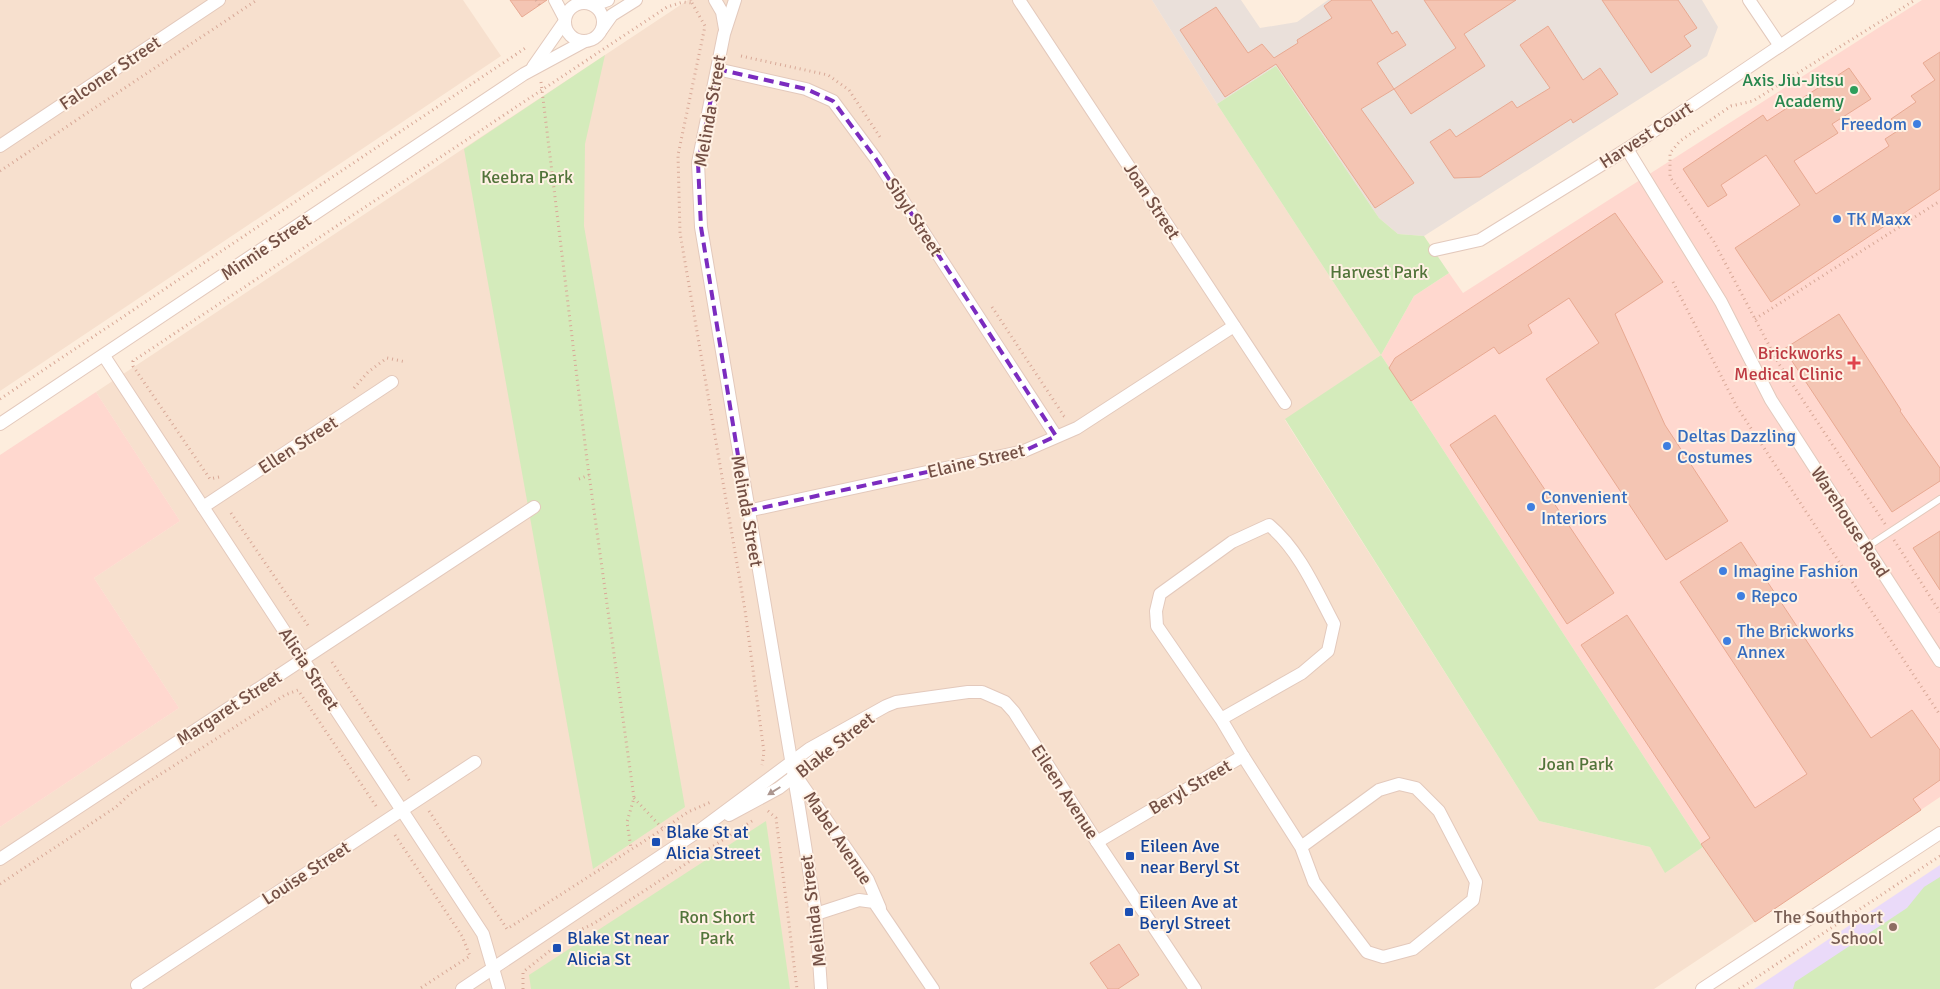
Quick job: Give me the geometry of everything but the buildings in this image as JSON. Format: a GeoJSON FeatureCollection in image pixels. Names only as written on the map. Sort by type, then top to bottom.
{"type":"FeatureCollection","features":[{"type":"Feature","properties":{"kind":"street","name":"Falconer Street"},"geometry":{"type":"LineString","coordinates":[[0,146],[220,0]]}},
{"type":"Feature","properties":{"kind":"street"},"geometry":{"type":"LineString","coordinates":[[555,0],[571,35],[585,41],[595,38],[612,15],[636,0]]}},
{"type":"Feature","properties":{"kind":"street"},"geometry":{"type":"LineString","coordinates":[[565,20],[573,6],[608,0]]}},
{"type":"Feature","properties":{"kind":"street","name":"Melinda Street"},"geometry":{"type":"LineString","coordinates":[[715,0],[722,12],[724,34]]}},
{"type":"Feature","properties":{"kind":"street","name":"Melinda Street"},"geometry":{"type":"LineString","coordinates":[[735,0],[724,34],[698,164],[701,227],[747,511],[816,914],[821,989]]}},
{"type":"Feature","properties":{"kind":"street","name":"Joan Street"},"geometry":{"type":"LineString","coordinates":[[1019,0],[1285,403]]}},
{"type":"Feature","properties":{"kind":"street"},"geometry":{"type":"LineString","coordinates":[[1749,0],[1780,46]]}},
{"type":"Feature","properties":{"kind":"street","name":"Harvest Court"},"geometry":{"type":"LineString","coordinates":[[1435,250],[1480,240],[1627,149],[1848,0]]}},
{"type":"Feature","properties":{"kind":"street"},"geometry":{"type":"LineString","coordinates":[[588,2],[602,14],[602,30]]}},
{"type":"Feature","properties":{"kind":"street","name":"Minnie Street"},"geometry":{"type":"LineString","coordinates":[[532,69],[565,20]]}},
{"type":"Feature","properties":{"kind":"street","name":"Minnie Street"},"geometry":{"type":"LineString","coordinates":[[0,424],[532,69],[585,41]]}},
{"type":"Feature","properties":{"kind":"street","name":"Sibyl Street"},"geometry":{"type":"LineString","coordinates":[[717,69],[806,89],[833,101],[876,159],[1056,436]]}},
{"type":"Feature","properties":{"kind":"street","name":"Warehouse Road"},"geometry":{"type":"LineString","coordinates":[[1627,149],[1716,294],[1771,400],[1940,661]]}},
{"type":"Feature","properties":{"kind":"street","name":"Elaine Street"},"geometry":{"type":"LineString","coordinates":[[747,511],[1024,451],[1077,428],[1234,326]]}},
{"type":"Feature","properties":{"kind":"street","name":"Alicia Street"},"geometry":{"type":"LineString","coordinates":[[104,356],[483,934],[499,989]]}},
{"type":"Feature","properties":{"kind":"street","name":"Ellen Street"},"geometry":{"type":"LineString","coordinates":[[203,507],[392,382]]}},
{"type":"Feature","properties":{"kind":"street","name":"Margaret Street"},"geometry":{"type":"LineString","coordinates":[[0,859],[534,508]]}},
{"type":"Feature","properties":{"kind":"street"},"geometry":{"type":"LineString","coordinates":[[1221,719],[1302,673],[1328,651],[1334,624],[1305,569],[1280,534],[1269,525],[1232,542],[1160,594],[1156,611],[1157,626],[1221,719],[1243,756]]}},
{"type":"Feature","properties":{"kind":"street","name":"Eileen Avenue"},"geometry":{"type":"LineString","coordinates":[[882,708],[896,702],[968,692],[982,692],[1005,702],[1014,712],[1097,842],[1195,989]]}},
{"type":"Feature","properties":{"kind":"street","name":"Blake Street"},"geometry":{"type":"LineString","coordinates":[[462,989],[700,830],[769,794],[819,742],[882,708]]}},
{"type":"Feature","properties":{"kind":"street","name":"Beryl Street"},"geometry":{"type":"LineString","coordinates":[[1097,842],[1243,756],[1301,846],[1314,882],[1367,952],[1383,957],[1413,949],[1473,900],[1476,882],[1439,811],[1416,788],[1399,784],[1379,790],[1301,846]]}},
{"type":"Feature","properties":{"kind":"street","name":"Louise Street"},"geometry":{"type":"LineString","coordinates":[[137,984],[475,762]]}},
{"type":"Feature","properties":{"kind":"street","name":"Mabel Avenue"},"geometry":{"type":"LineString","coordinates":[[793,771],[868,880],[880,908],[933,989]]}},
{"type":"Feature","properties":{"kind":"street"},"geometry":{"type":"LineString","coordinates":[[1702,989],[1940,833]]}},
{"type":"Feature","properties":{"kind":"street","name":"Mabel Avenue"},"geometry":{"type":"LineString","coordinates":[[816,914],[862,900],[874,902],[880,908]]}},
{"type":"Feature","properties":{"kind":"lane"},"geometry":{"type":"LineString","coordinates":[[1867,547],[1940,499]]}},
{"type":"Feature","properties":{"kind":"path"},"geometry":{"type":"LineString","coordinates":[[0,171],[257,0]]}},
{"type":"Feature","properties":{"kind":"path"},"geometry":{"type":"LineString","coordinates":[[536,0],[545,13]]}},
{"type":"Feature","properties":{"kind":"path"},"geometry":{"type":"LineString","coordinates":[[1916,0],[1753,101],[1731,106],[1680,141],[1670,153],[1670,177],[1714,242],[1779,364],[1879,513],[1940,612]]}},
{"type":"Feature","properties":{"kind":"path"},"geometry":{"type":"LineString","coordinates":[[210,479],[133,366],[133,361],[542,88],[667,7],[691,1],[706,26],[678,155],[680,233],[746,610],[764,752],[764,762],[759,770]]}},
{"type":"Feature","properties":{"kind":"path"},"geometry":{"type":"LineString","coordinates":[[0,399],[520,53],[532,43]]}},
{"type":"Feature","properties":{"kind":"path"},"geometry":{"type":"LineString","coordinates":[[741,56],[828,75],[848,90],[883,141]]}},
{"type":"Feature","properties":{"kind":"path"},"geometry":{"type":"LineString","coordinates":[[541,82],[589,475],[634,798],[627,822],[631,848]]}},
{"type":"Feature","properties":{"kind":"path"},"geometry":{"type":"LineString","coordinates":[[1755,319],[1940,201]]}},
{"type":"Feature","properties":{"kind":"path"},"geometry":{"type":"LineString","coordinates":[[1673,282],[1737,407],[1940,716]]}},
{"type":"Feature","properties":{"kind":"path"},"geometry":{"type":"LineString","coordinates":[[987,299],[1064,416],[1067,417],[1075,412]]}},
{"type":"Feature","properties":{"kind":"path"},"geometry":{"type":"LineString","coordinates":[[579,479],[589,475]]}},
{"type":"Feature","properties":{"kind":"path"},"geometry":{"type":"LineString","coordinates":[[231,513],[309,627]]}},
{"type":"Feature","properties":{"kind":"path"},"geometry":{"type":"LineString","coordinates":[[332,662],[411,783]]}},
{"type":"Feature","properties":{"kind":"path"},"geometry":{"type":"LineString","coordinates":[[0,884],[131,794],[284,695],[298,690],[376,806]]}},
{"type":"Feature","properties":{"kind":"path"},"geometry":{"type":"LineString","coordinates":[[634,798],[663,829]]}},
{"type":"Feature","properties":{"kind":"path"},"geometry":{"type":"LineString","coordinates":[[429,811],[507,929],[688,812],[717,799]]}},
{"type":"Feature","properties":{"kind":"path"},"geometry":{"type":"LineString","coordinates":[[574,933],[593,924],[768,810],[776,818],[797,989]]}},
{"type":"Feature","properties":{"kind":"path"},"geometry":{"type":"LineString","coordinates":[[395,835],[462,936],[470,956],[420,989]]}},
{"type":"Feature","properties":{"kind":"path"},"geometry":{"type":"LineString","coordinates":[[1739,989],[1940,856]]}},
{"type":"Feature","properties":{"kind":"path"},"geometry":{"type":"LineString","coordinates":[[523,989],[522,972],[561,941]]}},
{"type":"Feature","properties":{"kind":"highlighted area"},"geometry":{"type":"Polygon","coordinates":[[[717,69],[806,89],[833,101],[876,159],[1056,436],[1024,451],[747,511],[701,227],[698,163],[717,69]]]}},
{"type":"Feature","properties":{"kind":"shaded area"},"geometry":{"type":"Polygon","coordinates":[[[0,0],[463,0],[501,56],[0,391],[0,0]]]}},
{"type":"Feature","properties":{"kind":"shaded area"},"geometry":{"type":"Polygon","coordinates":[[[688,0],[1152,0],[1217,104],[1381,355],[1285,420],[1539,821],[1650,847],[1665,872],[1703,847],[1755,922],[1654,989],[0,989],[0,827],[179,708],[94,578],[180,521],[96,392],[688,0]]]}},
{"type":"Feature","properties":{"kind":"shaded area"},"geometry":{"type":"Polygon","coordinates":[[[1152,0],[1241,0],[1260,28],[1297,22],[1328,0],[1702,0],[1718,27],[1707,56],[1424,236],[1398,234],[1379,218],[1276,66],[1217,104],[1152,0]]]}},
{"type":"Feature","properties":{"kind":"shaded area"},"geometry":{"type":"Polygon","coordinates":[[[1922,0],[1940,0],[1940,797],[1755,922],[1703,847],[1381,355],[1414,296],[1449,273],[1463,293],[1922,0]]]}},
{"type":"Feature","properties":{"kind":"shaded area"},"geometry":{"type":"Polygon","coordinates":[[[96,392],[180,521],[94,578],[179,708],[0,827],[0,455],[96,392]]]}},
{"type":"Feature","properties":{"kind":"shaded area","name":"The Southport School"},"geometry":{"type":"Polygon","coordinates":[[[1940,865],[1940,989],[1754,989],[1940,865]]]}},
{"type":"Feature","properties":{"kind":"green space","name":"Keebra Park"},"geometry":{"type":"Polygon","coordinates":[[[605,55],[585,144],[584,226],[685,807],[593,869],[464,149],[605,55]]]}},
{"type":"Feature","properties":{"kind":"green space","name":"Harvest Park"},"geometry":{"type":"Polygon","coordinates":[[[1276,66],[1379,218],[1398,234],[1424,236],[1449,273],[1414,296],[1381,355],[1217,104],[1276,66]]]}},
{"type":"Feature","properties":{"kind":"green space","name":"Joan Park"},"geometry":{"type":"Polygon","coordinates":[[[1381,355],[1703,847],[1665,873],[1650,847],[1539,821],[1285,419],[1381,355]]]}},
{"type":"Feature","properties":{"kind":"green space","name":"Ron Short Park"},"geometry":{"type":"Polygon","coordinates":[[[766,821],[790,989],[531,989],[529,975],[766,821]]]}},
{"type":"Feature","properties":{"kind":"green space","name":"The Southport School"},"geometry":{"type":"Polygon","coordinates":[[[1940,877],[1940,989],[1793,989],[1795,982],[1907,908],[1924,887],[1940,877]]]}},
{"type":"Feature","properties":{"kind":"place","name":"Axis Jiu-Jitsu Academy"},"geometry":{"type":"Point","coordinates":[1854,90]}},
{"type":"Feature","properties":{"kind":"place","name":"Freedom"},"geometry":{"type":"Point","coordinates":[1917,124]}},
{"type":"Feature","properties":{"kind":"place","name":"TK Maxx"},"geometry":{"type":"Point","coordinates":[1837,219]}},
{"type":"Feature","properties":{"kind":"place","name":"Brickworks Medical Clinic"},"geometry":{"type":"Point","coordinates":[1854,363]}},
{"type":"Feature","properties":{"kind":"place","name":"Deltas Dazzling Costumes"},"geometry":{"type":"Point","coordinates":[1667,446]}},
{"type":"Feature","properties":{"kind":"place","name":"Convenient Interiors"},"geometry":{"type":"Point","coordinates":[1531,507]}},
{"type":"Feature","properties":{"kind":"place","name":"Imagine Fashion"},"geometry":{"type":"Point","coordinates":[1723,571]}},
{"type":"Feature","properties":{"kind":"place","name":"Repco"},"geometry":{"type":"Point","coordinates":[1741,596]}},
{"type":"Feature","properties":{"kind":"place","name":"The Brickworks Annex"},"geometry":{"type":"Point","coordinates":[1727,641]}},
{"type":"Feature","properties":{"kind":"place","name":"Blake St at Alicia Street"},"geometry":{"type":"Point","coordinates":[656,842]}},
{"type":"Feature","properties":{"kind":"place","name":"Eileen Ave near Beryl St"},"geometry":{"type":"Point","coordinates":[1130,856]}},
{"type":"Feature","properties":{"kind":"place","name":"Eileen Ave at Beryl Street"},"geometry":{"type":"Point","coordinates":[1129,912]}},
{"type":"Feature","properties":{"kind":"place","name":"The Southport School"},"geometry":{"type":"Point","coordinates":[1893,927]}},
{"type":"Feature","properties":{"kind":"place","name":"Blake St near Alicia St"},"geometry":{"type":"Point","coordinates":[557,948]}}]}
